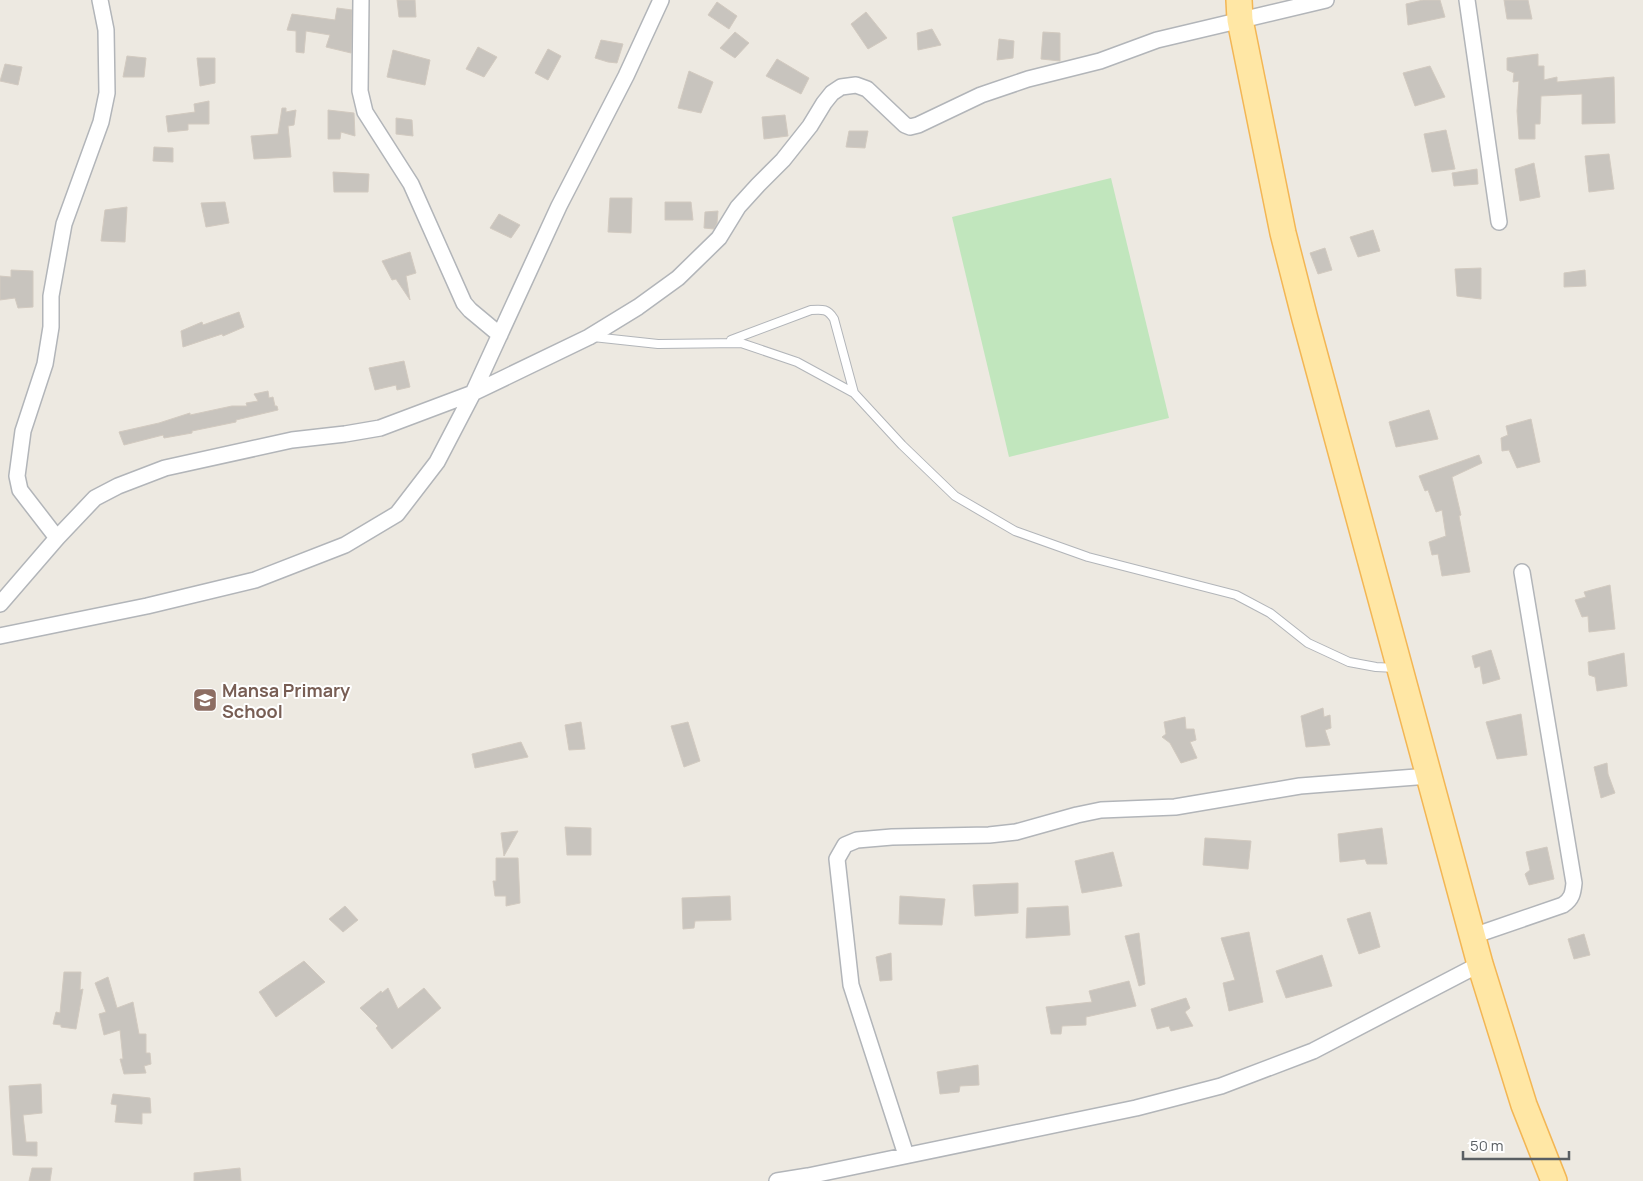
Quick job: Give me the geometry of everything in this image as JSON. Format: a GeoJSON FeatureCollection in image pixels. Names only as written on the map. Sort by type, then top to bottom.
{"type":"FeatureCollection","features":[{"type":"Feature","properties":{"kind":"main road"},"geometry":{"type":"LineString","coordinates":[[1240,10],[1283,233],[1305,320],[1480,964],[1524,1104],[1554,1181]]}},
{"type":"Feature","properties":{"kind":"street"},"geometry":{"type":"LineString","coordinates":[[57,538],[20,490],[17,476],[23,431],[45,364],[51,327],[52,296],[64,224],[101,122],[107,93],[106,30],[100,0]]}},
{"type":"Feature","properties":{"kind":"street"},"geometry":{"type":"LineString","coordinates":[[361,0],[360,91],[365,112],[411,184],[464,303],[500,334]]}},
{"type":"Feature","properties":{"kind":"street"},"geometry":{"type":"LineString","coordinates":[[0,636],[147,606],[255,580],[345,546],[397,514],[437,462],[473,392],[559,206],[626,76],[661,0]]}},
{"type":"Feature","properties":{"kind":"street"},"geometry":{"type":"LineString","coordinates":[[0,604],[57,538],[95,498],[118,486],[165,468],[292,440],[380,428],[473,392],[589,337],[638,307],[678,278],[696,262],[718,238],[738,207],[783,160],[810,126],[832,93],[840,87],[856,85],[867,89],[905,125],[910,127],[981,95],[1028,79],[1100,61],[1240,10],[1326,0]]}},
{"type":"Feature","properties":{"kind":"street"},"geometry":{"type":"LineString","coordinates":[[1467,0],[1498,222]]}},
{"type":"Feature","properties":{"kind":"street"},"geometry":{"type":"LineString","coordinates":[[1473,936],[1563,905],[1572,896],[1574,883],[1522,572]]}},
{"type":"Feature","properties":{"kind":"street"},"geometry":{"type":"LineString","coordinates":[[906,1155],[850,985],[837,859],[845,845],[858,840],[883,838],[989,835],[1016,832],[1101,810],[1175,807],[1300,786],[1429,776]]}},
{"type":"Feature","properties":{"kind":"street"},"geometry":{"type":"LineString","coordinates":[[777,1181],[1136,1108],[1221,1086],[1313,1051],[1480,964]]}},
{"type":"Feature","properties":{"kind":"lane"},"geometry":{"type":"LineString","coordinates":[[726,342],[811,310],[822,309],[830,312],[834,320],[854,394]]}},
{"type":"Feature","properties":{"kind":"lane"},"geometry":{"type":"LineString","coordinates":[[589,337],[658,344],[741,342],[797,362],[854,394],[902,445],[955,496],[1014,531],[1088,557],[1236,595],[1270,613],[1308,643],[1349,662],[1376,667],[1400,668]]}},
{"type":"Feature","properties":{"kind":"green space"},"geometry":{"type":"Polygon","coordinates":[[[1111,178],[1169,418],[1009,457],[952,217],[1111,178]]]}},
{"type":"Feature","properties":{"kind":"building"},"geometry":{"type":"Polygon","coordinates":[[[397,0],[415,0],[416,17],[399,17],[397,0]]]}},
{"type":"Feature","properties":{"kind":"building"},"geometry":{"type":"Polygon","coordinates":[[[1423,0],[1440,0],[1445,17],[1408,25],[1406,4],[1423,0]]]}},
{"type":"Feature","properties":{"kind":"building"},"geometry":{"type":"Polygon","coordinates":[[[1504,0],[1528,0],[1532,19],[1507,19],[1504,0]]]}},
{"type":"Feature","properties":{"kind":"building"},"geometry":{"type":"Polygon","coordinates":[[[717,2],[737,16],[729,29],[708,15],[717,2]]]}},
{"type":"Feature","properties":{"kind":"building"},"geometry":{"type":"Polygon","coordinates":[[[337,8],[352,10],[351,53],[326,47],[330,35],[306,31],[304,53],[296,52],[296,31],[287,30],[292,14],[335,20],[337,8]]]}},
{"type":"Feature","properties":{"kind":"building"},"geometry":{"type":"Polygon","coordinates":[[[866,12],[887,38],[868,49],[851,24],[866,12]]]}},
{"type":"Feature","properties":{"kind":"building"},"geometry":{"type":"Polygon","coordinates":[[[932,29],[941,45],[918,50],[917,33],[932,29]]]}},
{"type":"Feature","properties":{"kind":"building"},"geometry":{"type":"Polygon","coordinates":[[[735,32],[749,43],[735,58],[720,48],[735,32]]]}},
{"type":"Feature","properties":{"kind":"building"},"geometry":{"type":"Polygon","coordinates":[[[1043,32],[1060,33],[1060,61],[1041,59],[1043,32]]]}},
{"type":"Feature","properties":{"kind":"building"},"geometry":{"type":"Polygon","coordinates":[[[999,39],[1014,41],[1013,58],[997,60],[999,39]]]}},
{"type":"Feature","properties":{"kind":"building"},"geometry":{"type":"Polygon","coordinates":[[[601,40],[623,44],[617,63],[595,58],[601,40]]]}},
{"type":"Feature","properties":{"kind":"building"},"geometry":{"type":"Polygon","coordinates":[[[478,47],[497,57],[484,77],[466,69],[478,47]]]}},
{"type":"Feature","properties":{"kind":"building"},"geometry":{"type":"Polygon","coordinates":[[[548,49],[561,56],[548,80],[535,73],[548,49]]]}},
{"type":"Feature","properties":{"kind":"building"},"geometry":{"type":"Polygon","coordinates":[[[393,50],[430,60],[425,85],[387,77],[393,50]]]}},
{"type":"Feature","properties":{"kind":"building"},"geometry":{"type":"Polygon","coordinates":[[[1538,54],[1538,66],[1544,66],[1544,80],[1557,77],[1557,82],[1614,77],[1615,123],[1582,124],[1582,94],[1541,96],[1540,124],[1535,124],[1535,139],[1519,139],[1517,111],[1519,81],[1513,82],[1514,73],[1507,70],[1507,58],[1538,54]]]}},
{"type":"Feature","properties":{"kind":"building"},"geometry":{"type":"Polygon","coordinates":[[[127,56],[146,58],[144,77],[123,77],[127,56]]]}},
{"type":"Feature","properties":{"kind":"building"},"geometry":{"type":"Polygon","coordinates":[[[197,58],[215,58],[215,83],[200,86],[197,58]]]}},
{"type":"Feature","properties":{"kind":"building"},"geometry":{"type":"Polygon","coordinates":[[[777,59],[809,78],[801,94],[766,76],[777,59]]]}},
{"type":"Feature","properties":{"kind":"building"},"geometry":{"type":"Polygon","coordinates":[[[5,64],[22,67],[18,85],[0,81],[5,64]]]}},
{"type":"Feature","properties":{"kind":"building"},"geometry":{"type":"Polygon","coordinates":[[[1430,66],[1445,97],[1415,106],[1403,73],[1430,66]]]}},
{"type":"Feature","properties":{"kind":"building"},"geometry":{"type":"Polygon","coordinates":[[[689,71],[713,82],[701,113],[678,108],[689,71]]]}},
{"type":"Feature","properties":{"kind":"building"},"geometry":{"type":"Polygon","coordinates":[[[209,101],[209,124],[188,124],[188,130],[168,132],[166,116],[195,112],[194,104],[209,101]]]}},
{"type":"Feature","properties":{"kind":"building"},"geometry":{"type":"Polygon","coordinates":[[[282,108],[286,108],[286,112],[296,110],[294,125],[288,126],[291,157],[254,159],[251,136],[278,134],[282,108]]]}},
{"type":"Feature","properties":{"kind":"building"},"geometry":{"type":"Polygon","coordinates":[[[328,110],[354,113],[355,136],[341,132],[340,139],[328,139],[328,110]]]}},
{"type":"Feature","properties":{"kind":"building"},"geometry":{"type":"Polygon","coordinates":[[[785,115],[788,136],[764,139],[762,117],[785,115]]]}},
{"type":"Feature","properties":{"kind":"building"},"geometry":{"type":"Polygon","coordinates":[[[396,118],[412,120],[413,136],[396,134],[396,118]]]}},
{"type":"Feature","properties":{"kind":"building"},"geometry":{"type":"Polygon","coordinates":[[[1446,130],[1455,169],[1432,172],[1424,134],[1446,130]]]}},
{"type":"Feature","properties":{"kind":"building"},"geometry":{"type":"Polygon","coordinates":[[[849,131],[868,131],[865,148],[846,147],[849,131]]]}},
{"type":"Feature","properties":{"kind":"building"},"geometry":{"type":"Polygon","coordinates":[[[154,147],[173,148],[173,162],[153,161],[154,147]]]}},
{"type":"Feature","properties":{"kind":"building"},"geometry":{"type":"Polygon","coordinates":[[[1609,154],[1614,189],[1589,192],[1585,156],[1609,154]]]}},
{"type":"Feature","properties":{"kind":"building"},"geometry":{"type":"Polygon","coordinates":[[[1534,163],[1540,197],[1520,201],[1515,169],[1534,163]]]}},
{"type":"Feature","properties":{"kind":"building"},"geometry":{"type":"Polygon","coordinates":[[[1477,169],[1478,184],[1454,186],[1452,173],[1477,169]]]}},
{"type":"Feature","properties":{"kind":"building"},"geometry":{"type":"Polygon","coordinates":[[[333,172],[369,174],[368,192],[334,192],[333,172]]]}},
{"type":"Feature","properties":{"kind":"building"},"geometry":{"type":"Polygon","coordinates":[[[610,198],[632,198],[631,233],[608,232],[610,198]]]}},
{"type":"Feature","properties":{"kind":"building"},"geometry":{"type":"Polygon","coordinates":[[[225,202],[229,223],[206,227],[201,203],[225,202]]]}},
{"type":"Feature","properties":{"kind":"building"},"geometry":{"type":"Polygon","coordinates":[[[665,202],[691,202],[693,220],[665,220],[665,202]]]}},
{"type":"Feature","properties":{"kind":"building"},"geometry":{"type":"Polygon","coordinates":[[[127,207],[125,242],[101,241],[105,210],[127,207]]]}},
{"type":"Feature","properties":{"kind":"building"},"geometry":{"type":"Polygon","coordinates":[[[718,211],[717,223],[714,229],[704,228],[705,212],[718,211]]]}},
{"type":"Feature","properties":{"kind":"building"},"geometry":{"type":"Polygon","coordinates":[[[499,214],[520,225],[511,238],[490,228],[499,214]]]}},
{"type":"Feature","properties":{"kind":"building"},"geometry":{"type":"Polygon","coordinates":[[[1373,230],[1380,251],[1358,257],[1350,237],[1373,230]]]}},
{"type":"Feature","properties":{"kind":"building"},"geometry":{"type":"Polygon","coordinates":[[[1325,248],[1332,270],[1318,274],[1310,253],[1325,248]]]}},
{"type":"Feature","properties":{"kind":"building"},"geometry":{"type":"Polygon","coordinates":[[[410,252],[416,273],[406,276],[410,300],[396,279],[392,280],[382,261],[410,252]]]}},
{"type":"Feature","properties":{"kind":"building"},"geometry":{"type":"Polygon","coordinates":[[[1481,268],[1481,299],[1457,296],[1455,269],[1481,268]]]}},
{"type":"Feature","properties":{"kind":"building"},"geometry":{"type":"Polygon","coordinates":[[[11,270],[33,271],[33,307],[18,308],[15,298],[0,300],[0,276],[11,277],[11,270]]]}},
{"type":"Feature","properties":{"kind":"building"},"geometry":{"type":"Polygon","coordinates":[[[1585,270],[1586,286],[1564,287],[1564,273],[1585,270]]]}},
{"type":"Feature","properties":{"kind":"building"},"geometry":{"type":"Polygon","coordinates":[[[239,312],[244,327],[223,336],[222,334],[183,347],[181,331],[202,322],[203,325],[239,312]]]}},
{"type":"Feature","properties":{"kind":"building"},"geometry":{"type":"Polygon","coordinates":[[[404,361],[410,387],[397,390],[396,385],[375,390],[369,368],[404,361]]]}},
{"type":"Feature","properties":{"kind":"building"},"geometry":{"type":"Polygon","coordinates":[[[268,391],[269,398],[273,397],[278,410],[236,420],[236,422],[192,431],[192,433],[164,438],[163,435],[124,445],[119,432],[159,423],[190,413],[190,415],[232,406],[247,406],[246,403],[258,401],[254,394],[268,391]]]}},
{"type":"Feature","properties":{"kind":"building"},"geometry":{"type":"Polygon","coordinates":[[[1429,410],[1438,439],[1396,447],[1389,422],[1429,410]]]}},
{"type":"Feature","properties":{"kind":"building"},"geometry":{"type":"Polygon","coordinates":[[[1531,419],[1540,462],[1517,468],[1509,450],[1502,451],[1501,438],[1508,435],[1506,426],[1531,419]]]}},
{"type":"Feature","properties":{"kind":"building"},"geometry":{"type":"Polygon","coordinates":[[[1479,455],[1482,463],[1452,477],[1461,515],[1459,516],[1470,572],[1442,576],[1438,554],[1432,555],[1429,542],[1446,536],[1442,510],[1436,512],[1428,490],[1425,491],[1419,476],[1479,455]]]}},
{"type":"Feature","properties":{"kind":"building"},"geometry":{"type":"Polygon","coordinates":[[[1610,585],[1615,629],[1589,632],[1588,616],[1582,617],[1575,600],[1586,597],[1584,592],[1610,585]]]}},
{"type":"Feature","properties":{"kind":"building"},"geometry":{"type":"Polygon","coordinates":[[[1491,650],[1500,679],[1483,684],[1480,666],[1475,668],[1472,656],[1491,650]]]}},
{"type":"Feature","properties":{"kind":"building"},"geometry":{"type":"Polygon","coordinates":[[[1624,653],[1627,686],[1597,691],[1595,677],[1589,675],[1588,662],[1624,653]]]}},
{"type":"Feature","properties":{"kind":"building"},"geometry":{"type":"Polygon","coordinates":[[[1323,708],[1324,717],[1330,715],[1331,728],[1325,730],[1330,745],[1306,747],[1301,716],[1323,708]]]}},
{"type":"Feature","properties":{"kind":"building"},"geometry":{"type":"Polygon","coordinates":[[[1521,714],[1527,755],[1497,759],[1486,722],[1521,714]]]}},
{"type":"Feature","properties":{"kind":"building"},"geometry":{"type":"Polygon","coordinates":[[[1185,717],[1186,729],[1194,729],[1196,740],[1190,742],[1197,758],[1181,763],[1170,743],[1162,737],[1166,734],[1164,722],[1185,717]]]}},
{"type":"Feature","properties":{"kind":"building"},"geometry":{"type":"Polygon","coordinates":[[[581,722],[585,749],[569,750],[565,725],[581,722]]]}},
{"type":"Feature","properties":{"kind":"building"},"geometry":{"type":"Polygon","coordinates":[[[688,722],[700,761],[684,767],[671,726],[688,722]]]}},
{"type":"Feature","properties":{"kind":"building"},"geometry":{"type":"Polygon","coordinates":[[[521,742],[528,757],[475,768],[472,754],[521,742]]]}},
{"type":"Feature","properties":{"kind":"building"},"geometry":{"type":"Polygon","coordinates":[[[1607,763],[1608,774],[1615,793],[1601,798],[1594,767],[1607,763]]]}},
{"type":"Feature","properties":{"kind":"building"},"geometry":{"type":"Polygon","coordinates":[[[565,827],[591,828],[591,855],[567,855],[565,827]]]}},
{"type":"Feature","properties":{"kind":"building"},"geometry":{"type":"Polygon","coordinates":[[[1382,828],[1387,864],[1367,864],[1365,859],[1340,862],[1338,834],[1382,828]]]}},
{"type":"Feature","properties":{"kind":"building"},"geometry":{"type":"Polygon","coordinates":[[[518,831],[504,856],[501,833],[518,831]]]}},
{"type":"Feature","properties":{"kind":"building"},"geometry":{"type":"Polygon","coordinates":[[[1205,838],[1251,841],[1248,869],[1203,865],[1205,838]]]}},
{"type":"Feature","properties":{"kind":"building"},"geometry":{"type":"Polygon","coordinates":[[[1547,847],[1554,879],[1529,885],[1525,874],[1530,870],[1526,852],[1547,847]]]}},
{"type":"Feature","properties":{"kind":"building"},"geometry":{"type":"Polygon","coordinates":[[[1113,852],[1122,886],[1082,893],[1075,861],[1113,852]]]}},
{"type":"Feature","properties":{"kind":"building"},"geometry":{"type":"Polygon","coordinates":[[[496,858],[518,858],[520,903],[506,906],[506,896],[495,896],[493,881],[496,881],[496,858]]]}},
{"type":"Feature","properties":{"kind":"building"},"geometry":{"type":"Polygon","coordinates":[[[1018,883],[1018,913],[975,916],[973,885],[1018,883]]]}},
{"type":"Feature","properties":{"kind":"building"},"geometry":{"type":"Polygon","coordinates":[[[730,896],[731,920],[695,921],[694,928],[683,929],[682,898],[730,896]]]}},
{"type":"Feature","properties":{"kind":"building"},"geometry":{"type":"Polygon","coordinates":[[[900,896],[945,899],[942,925],[899,924],[900,896]]]}},
{"type":"Feature","properties":{"kind":"building"},"geometry":{"type":"Polygon","coordinates":[[[345,906],[358,920],[343,932],[329,919],[345,906]]]}},
{"type":"Feature","properties":{"kind":"building"},"geometry":{"type":"Polygon","coordinates":[[[1068,906],[1070,935],[1026,938],[1027,908],[1068,906]]]}},
{"type":"Feature","properties":{"kind":"building"},"geometry":{"type":"Polygon","coordinates":[[[1370,912],[1380,947],[1359,954],[1347,919],[1370,912]]]}},
{"type":"Feature","properties":{"kind":"building"},"geometry":{"type":"Polygon","coordinates":[[[1249,932],[1263,1002],[1229,1011],[1223,983],[1235,980],[1221,938],[1249,932]]]}},
{"type":"Feature","properties":{"kind":"building"},"geometry":{"type":"Polygon","coordinates":[[[1139,933],[1145,984],[1139,986],[1125,936],[1139,933]]]}},
{"type":"Feature","properties":{"kind":"building"},"geometry":{"type":"Polygon","coordinates":[[[1584,934],[1590,955],[1574,959],[1568,939],[1584,934]]]}},
{"type":"Feature","properties":{"kind":"building"},"geometry":{"type":"Polygon","coordinates":[[[891,953],[892,980],[880,981],[876,957],[891,953]]]}},
{"type":"Feature","properties":{"kind":"building"},"geometry":{"type":"Polygon","coordinates":[[[1322,955],[1332,986],[1286,998],[1276,971],[1322,955]]]}},
{"type":"Feature","properties":{"kind":"building"},"geometry":{"type":"Polygon","coordinates":[[[304,961],[325,982],[276,1017],[259,992],[304,961]]]}},
{"type":"Feature","properties":{"kind":"building"},"geometry":{"type":"Polygon","coordinates":[[[64,972],[81,972],[80,990],[83,989],[76,1029],[53,1024],[56,1012],[60,1013],[64,972]]]}},
{"type":"Feature","properties":{"kind":"building"},"geometry":{"type":"Polygon","coordinates":[[[108,977],[117,1008],[133,1002],[139,1034],[146,1034],[146,1053],[150,1053],[151,1064],[144,1066],[146,1073],[124,1074],[120,1059],[123,1059],[120,1030],[104,1035],[99,1014],[106,1012],[95,983],[108,977]]]}},
{"type":"Feature","properties":{"kind":"building"},"geometry":{"type":"Polygon","coordinates":[[[1129,981],[1136,1006],[1086,1017],[1086,1025],[1062,1026],[1061,1034],[1051,1034],[1046,1007],[1092,1002],[1089,991],[1129,981]]]}},
{"type":"Feature","properties":{"kind":"building"},"geometry":{"type":"Polygon","coordinates":[[[388,988],[398,1009],[424,988],[441,1008],[392,1049],[376,1028],[378,1026],[360,1008],[381,991],[382,993],[388,988]]]}},
{"type":"Feature","properties":{"kind":"building"},"geometry":{"type":"Polygon","coordinates":[[[1186,998],[1190,1008],[1185,1012],[1193,1026],[1171,1031],[1169,1026],[1157,1029],[1151,1009],[1186,998]]]}},
{"type":"Feature","properties":{"kind":"building"},"geometry":{"type":"Polygon","coordinates":[[[978,1065],[979,1085],[960,1086],[959,1092],[940,1094],[937,1072],[978,1065]]]}},
{"type":"Feature","properties":{"kind":"building"},"geometry":{"type":"Polygon","coordinates":[[[41,1084],[42,1113],[23,1115],[26,1142],[37,1142],[37,1156],[13,1155],[9,1086],[41,1084]]]}},
{"type":"Feature","properties":{"kind":"building"},"geometry":{"type":"Polygon","coordinates":[[[113,1094],[150,1098],[151,1113],[142,1113],[142,1124],[115,1122],[117,1105],[111,1104],[113,1094]]]}},
{"type":"Feature","properties":{"kind":"building"},"geometry":{"type":"Polygon","coordinates":[[[32,1168],[52,1168],[50,1181],[29,1181],[32,1168]]]}},
{"type":"Feature","properties":{"kind":"building"},"geometry":{"type":"Polygon","coordinates":[[[240,1168],[241,1181],[194,1181],[194,1173],[240,1168]]]}},
{"type":"Feature","properties":{"kind":"place","name":"Mansa Primary School"},"geometry":{"type":"Point","coordinates":[205,700]}}]}
